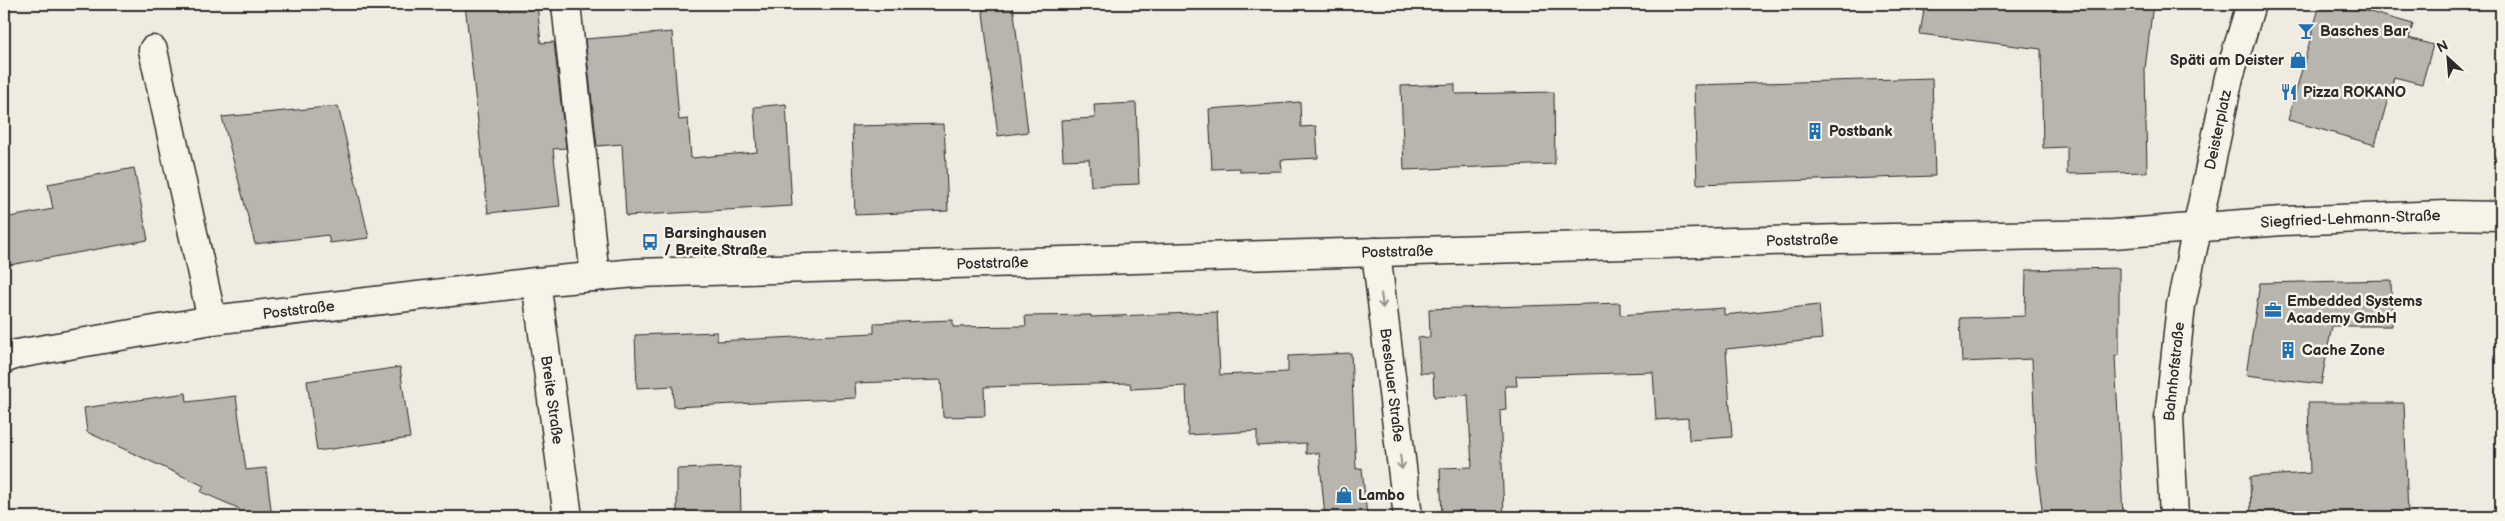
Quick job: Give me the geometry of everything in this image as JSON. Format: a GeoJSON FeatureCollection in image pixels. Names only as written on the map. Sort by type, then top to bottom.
{"type":"FeatureCollection","features":[{"type":"Feature","properties":{"kind":"main road"},"geometry":{"type":"LineString","coordinates":[[566,4],[595,277]]}},
{"type":"Feature","properties":{"kind":"main road","name":"Deisterplatz"},"geometry":{"type":"LineString","coordinates":[[2199,228],[2229,77],[2250,4]]}},
{"type":"Feature","properties":{"kind":"main road"},"geometry":{"type":"LineString","coordinates":[[153,50],[212,320]]}},
{"type":"Feature","properties":{"kind":"main road","name":"Siegfried-Lehmann-Straße"},"geometry":{"type":"LineString","coordinates":[[2199,228],[2282,221],[2447,215],[2501,216]]}},
{"type":"Feature","properties":{"kind":"main road","name":"Poststraße"},"geometry":{"type":"LineString","coordinates":[[4,359],[27,352],[212,320],[536,282],[636,273],[1840,239],[2113,234],[2199,228]]}},
{"type":"Feature","properties":{"kind":"main road","name":"Bahnhofstraße"},"geometry":{"type":"LineString","coordinates":[[2174,517],[2169,418],[2180,305],[2199,228]]}},
{"type":"Feature","properties":{"kind":"main road","name":"Breslauer Straße"},"geometry":{"type":"LineString","coordinates":[[1376,252],[1408,517]]}},
{"type":"Feature","properties":{"kind":"main road","name":"Breite Straße"},"geometry":{"type":"LineString","coordinates":[[536,282],[568,517]]}},
{"type":"Feature","properties":{"kind":"building"},"geometry":{"type":"Polygon","coordinates":[[[465,4],[537,4],[541,43],[554,42],[566,148],[553,149],[560,206],[488,213],[465,4]]]}},
{"type":"Feature","properties":{"kind":"building"},"geometry":{"type":"Polygon","coordinates":[[[982,4],[1013,4],[1028,132],[998,136],[982,4]]]}},
{"type":"Feature","properties":{"kind":"building"},"geometry":{"type":"Polygon","coordinates":[[[1925,4],[2153,4],[2145,69],[2147,172],[2067,174],[2067,147],[2043,148],[2041,49],[1920,34],[1925,4]]]}},
{"type":"Feature","properties":{"kind":"building"},"geometry":{"type":"Polygon","coordinates":[[[2320,4],[2341,4],[2413,24],[2409,38],[2433,45],[2422,84],[2394,77],[2375,145],[2288,120],[2320,4]]]}},
{"type":"Feature","properties":{"kind":"building"},"geometry":{"type":"Polygon","coordinates":[[[672,32],[679,120],[688,119],[691,158],[757,152],[754,107],[786,104],[792,206],[626,216],[622,144],[597,146],[585,39],[672,32]]]}},
{"type":"Feature","properties":{"kind":"building","name":"Postbank"},"geometry":{"type":"Polygon","coordinates":[[[1932,78],[1935,176],[1697,184],[1694,85],[1932,78]]]}},
{"type":"Feature","properties":{"kind":"building"},"geometry":{"type":"Polygon","coordinates":[[[1455,84],[1455,94],[1554,92],[1555,164],[1404,170],[1401,86],[1455,84]]]}},
{"type":"Feature","properties":{"kind":"building"},"geometry":{"type":"Polygon","coordinates":[[[1300,102],[1301,127],[1316,126],[1318,158],[1281,160],[1282,171],[1240,172],[1240,168],[1212,169],[1209,109],[1300,102]]]}},
{"type":"Feature","properties":{"kind":"building"},"geometry":{"type":"Polygon","coordinates":[[[1136,103],[1139,184],[1091,186],[1089,159],[1063,160],[1061,120],[1095,118],[1094,105],[1136,103]]]}},
{"type":"Feature","properties":{"kind":"building"},"geometry":{"type":"Polygon","coordinates":[[[338,106],[369,238],[330,243],[328,235],[255,244],[222,117],[338,106]]]}},
{"type":"Feature","properties":{"kind":"building"},"geometry":{"type":"Polygon","coordinates":[[[944,124],[948,211],[855,215],[852,126],[944,124]]]}},
{"type":"Feature","properties":{"kind":"building"},"geometry":{"type":"Polygon","coordinates":[[[134,168],[148,240],[4,266],[4,218],[53,209],[48,184],[134,168]]]}},
{"type":"Feature","properties":{"kind":"building"},"geometry":{"type":"Polygon","coordinates":[[[2119,268],[2119,355],[2115,356],[2123,517],[2043,517],[2036,461],[2032,359],[1962,362],[1960,318],[2025,316],[2026,270],[2119,268]]]}},
{"type":"Feature","properties":{"kind":"building","name":"Cache Zone"},"geometry":{"type":"Polygon","coordinates":[[[2391,280],[2392,326],[2332,326],[2321,384],[2246,375],[2260,283],[2391,280]]]}},
{"type":"Feature","properties":{"kind":"building"},"geometry":{"type":"Polygon","coordinates":[[[1620,303],[1620,315],[1724,308],[1724,315],[1819,305],[1822,339],[1726,349],[1732,437],[1689,440],[1688,418],[1656,420],[1653,372],[1516,376],[1517,386],[1505,386],[1506,409],[1500,410],[1504,517],[1442,517],[1440,468],[1472,467],[1468,395],[1434,397],[1433,373],[1420,373],[1418,338],[1430,337],[1429,309],[1620,303]]]}},
{"type":"Feature","properties":{"kind":"building"},"geometry":{"type":"Polygon","coordinates":[[[1217,312],[1220,375],[1288,372],[1288,356],[1351,353],[1356,469],[1362,468],[1367,517],[1325,517],[1319,453],[1306,454],[1306,443],[1257,446],[1257,431],[1188,435],[1186,386],[1131,389],[1130,383],[984,387],[985,416],[943,417],[941,380],[855,383],[856,398],[674,407],[673,386],[637,388],[635,335],[717,332],[717,341],[874,333],[874,323],[953,320],[953,327],[1026,326],[1025,316],[1091,315],[1091,317],[1217,312]]]}},
{"type":"Feature","properties":{"kind":"building"},"geometry":{"type":"Polygon","coordinates":[[[400,367],[410,438],[317,451],[307,381],[400,367]]]}},
{"type":"Feature","properties":{"kind":"building"},"geometry":{"type":"Polygon","coordinates":[[[186,393],[187,402],[236,396],[246,470],[266,468],[272,517],[243,517],[238,508],[201,492],[204,486],[87,432],[84,408],[186,393]]]}},
{"type":"Feature","properties":{"kind":"building"},"geometry":{"type":"Polygon","coordinates":[[[2308,403],[2404,403],[2408,517],[2251,517],[2250,477],[2310,473],[2308,403]]]}},
{"type":"Feature","properties":{"kind":"building"},"geometry":{"type":"Polygon","coordinates":[[[740,467],[741,517],[677,517],[677,469],[740,467]]]}},
{"type":"Feature","properties":{"kind":"place","name":"Basches Bar"},"geometry":{"type":"Point","coordinates":[2306,31]}},
{"type":"Feature","properties":{"kind":"place","name":"Späti am Deister"},"geometry":{"type":"Point","coordinates":[2298,60]}},
{"type":"Feature","properties":{"kind":"place","name":"Pizza ROKANO"},"geometry":{"type":"Point","coordinates":[2289,92]}},
{"type":"Feature","properties":{"kind":"place","name":"Postbank"},"geometry":{"type":"Point","coordinates":[1815,131]}},
{"type":"Feature","properties":{"kind":"place","name":"Barsinghausen / Breite Straße"},"geometry":{"type":"Point","coordinates":[650,242]}},
{"type":"Feature","properties":{"kind":"place","name":"Embedded Systems Academy GmbH"},"geometry":{"type":"Point","coordinates":[2273,310]}},
{"type":"Feature","properties":{"kind":"place","name":"Cache Zone"},"geometry":{"type":"Point","coordinates":[2288,350]}},
{"type":"Feature","properties":{"kind":"place","name":"Lambo"},"geometry":{"type":"Point","coordinates":[1344,495]}}]}
